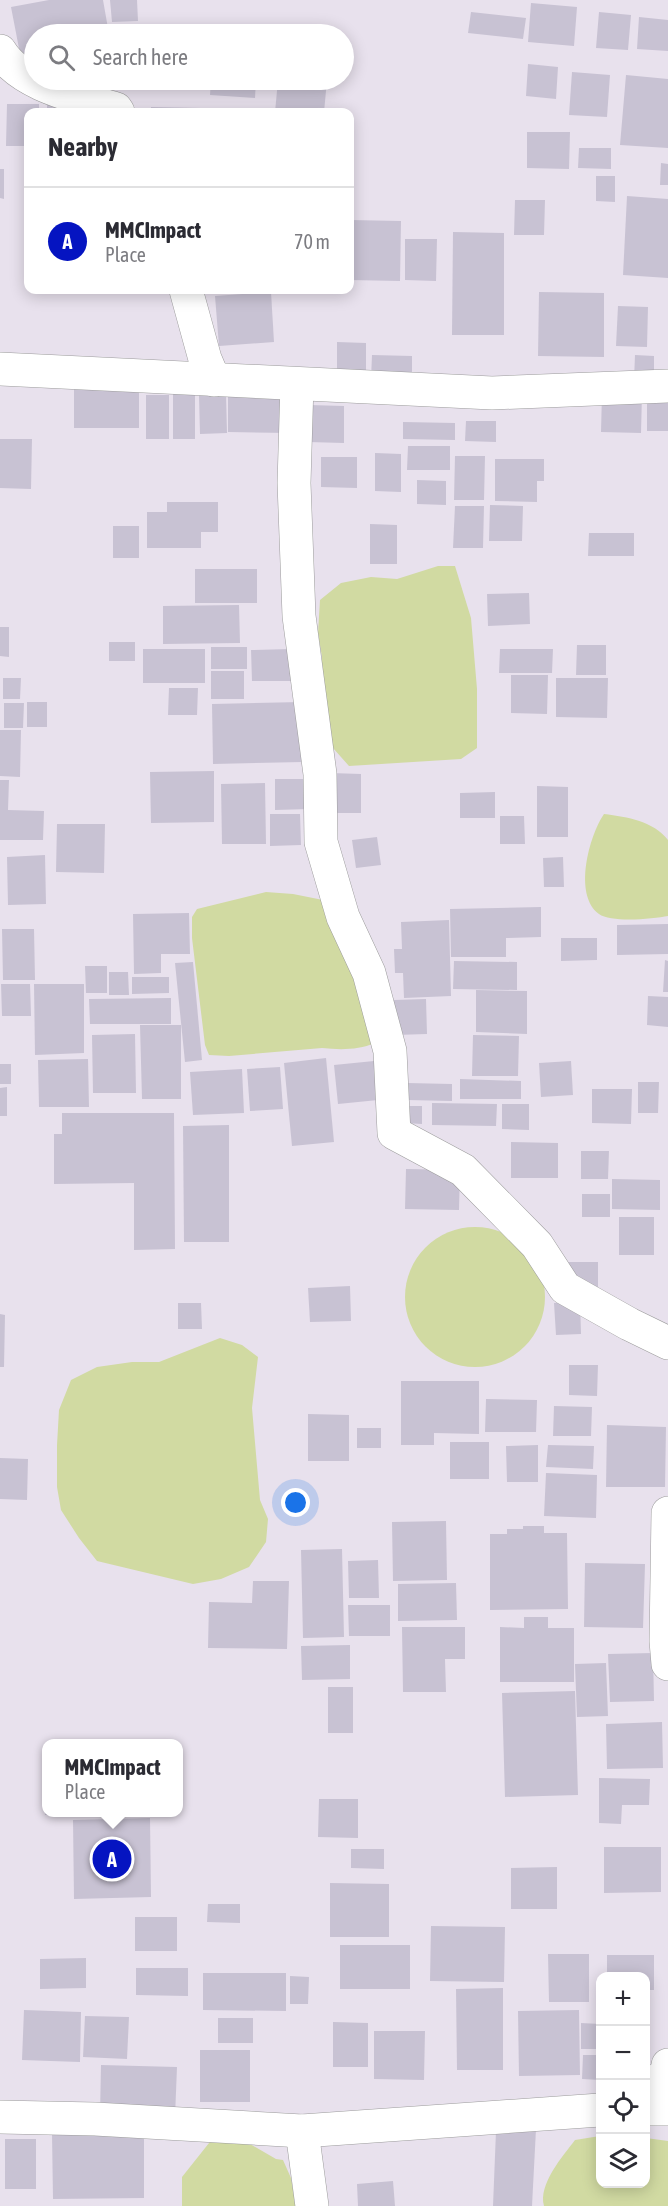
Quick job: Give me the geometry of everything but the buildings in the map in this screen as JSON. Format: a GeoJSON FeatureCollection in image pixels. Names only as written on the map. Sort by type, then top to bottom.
{"type":"FeatureCollection","features":[{"type":"Feature","properties":{"kind":"street"},"geometry":{"type":"LineString","coordinates":[[0,51],[7,63],[24,74]]}},
{"type":"Feature","properties":{"kind":"street"},"geometry":{"type":"LineString","coordinates":[[55,90],[113,108]]}},
{"type":"Feature","properties":{"kind":"street"},"geometry":{"type":"LineString","coordinates":[[187,294],[205,359],[214,380]]}},
{"type":"Feature","properties":{"kind":"street"},"geometry":{"type":"LineString","coordinates":[[0,369],[492,393],[668,387]]}},
{"type":"Feature","properties":{"kind":"street"},"geometry":{"type":"LineString","coordinates":[[297,384],[294,483],[299,616],[320,774],[321,842],[343,916],[369,973],[390,1052],[394,1132],[463,1170],[537,1245],[565,1288],[668,1343]]}},
{"type":"Feature","properties":{"kind":"street"},"geometry":{"type":"LineString","coordinates":[[668,1513],[666,1641],[668,1664]]}},
{"type":"Feature","properties":{"kind":"street"},"geometry":{"type":"LineString","coordinates":[[650,2085],[666,2075],[668,2065]]}},
{"type":"Feature","properties":{"kind":"street"},"geometry":{"type":"LineString","coordinates":[[650,2109],[668,2109]]}},
{"type":"Feature","properties":{"kind":"street"},"geometry":{"type":"LineString","coordinates":[[0,2117],[95,2119],[302,2131],[596,2110]]}},
{"type":"Feature","properties":{"kind":"street"},"geometry":{"type":"LineString","coordinates":[[302,2131],[312,2206]]}},
{"type":"Feature","properties":{"kind":"shaded area"},"geometry":{"type":"Polygon","coordinates":[[[438,566],[455,566],[471,618],[477,689],[477,748],[461,759],[349,766],[333,748],[328,723],[318,633],[320,600],[341,583],[371,577],[397,579],[438,566]]]}},
{"type":"Feature","properties":{"kind":"shaded area"},"geometry":{"type":"Polygon","coordinates":[[[604,814],[647,824],[668,840],[668,916],[613,919],[599,914],[591,905],[585,880],[586,865],[593,836],[604,814]]]}},
{"type":"Feature","properties":{"kind":"shaded area"},"geometry":{"type":"Polygon","coordinates":[[[266,892],[293,894],[333,902],[375,1043],[349,1049],[322,1048],[229,1056],[209,1055],[205,1045],[192,938],[192,917],[197,909],[266,892]]]}},
{"type":"Feature","properties":{"kind":"shaded area"},"geometry":{"type":"Polygon","coordinates":[[[475,1227],[502,1233],[514,1239],[524,1248],[533,1258],[539,1270],[545,1297],[539,1324],[533,1336],[524,1346],[514,1355],[502,1361],[475,1367],[448,1361],[436,1355],[426,1346],[417,1336],[411,1324],[405,1297],[411,1270],[417,1258],[426,1248],[436,1239],[448,1233],[475,1227]]]}},
{"type":"Feature","properties":{"kind":"shaded area"},"geometry":{"type":"Polygon","coordinates":[[[220,1338],[242,1345],[258,1357],[252,1408],[260,1500],[268,1519],[266,1542],[249,1567],[221,1579],[193,1584],[97,1561],[61,1510],[57,1487],[59,1410],[71,1380],[97,1367],[132,1362],[159,1362],[220,1338]]]}},
{"type":"Feature","properties":{"kind":"shaded area"},"geometry":{"type":"Polygon","coordinates":[[[596,2137],[596,2188],[650,2188],[650,2139],[668,2141],[668,2206],[544,2206],[543,2198],[548,2180],[575,2140],[596,2137]]]}},
{"type":"Feature","properties":{"kind":"shaded area"},"geometry":{"type":"Polygon","coordinates":[[[213,2138],[243,2140],[276,2159],[283,2160],[291,2178],[296,2206],[182,2206],[182,2177],[213,2138]]]}},
{"type":"Feature","properties":{"kind":"place","name":"MMCImpact"},"geometry":{"type":"Point","coordinates":[112,1859]}}]}
